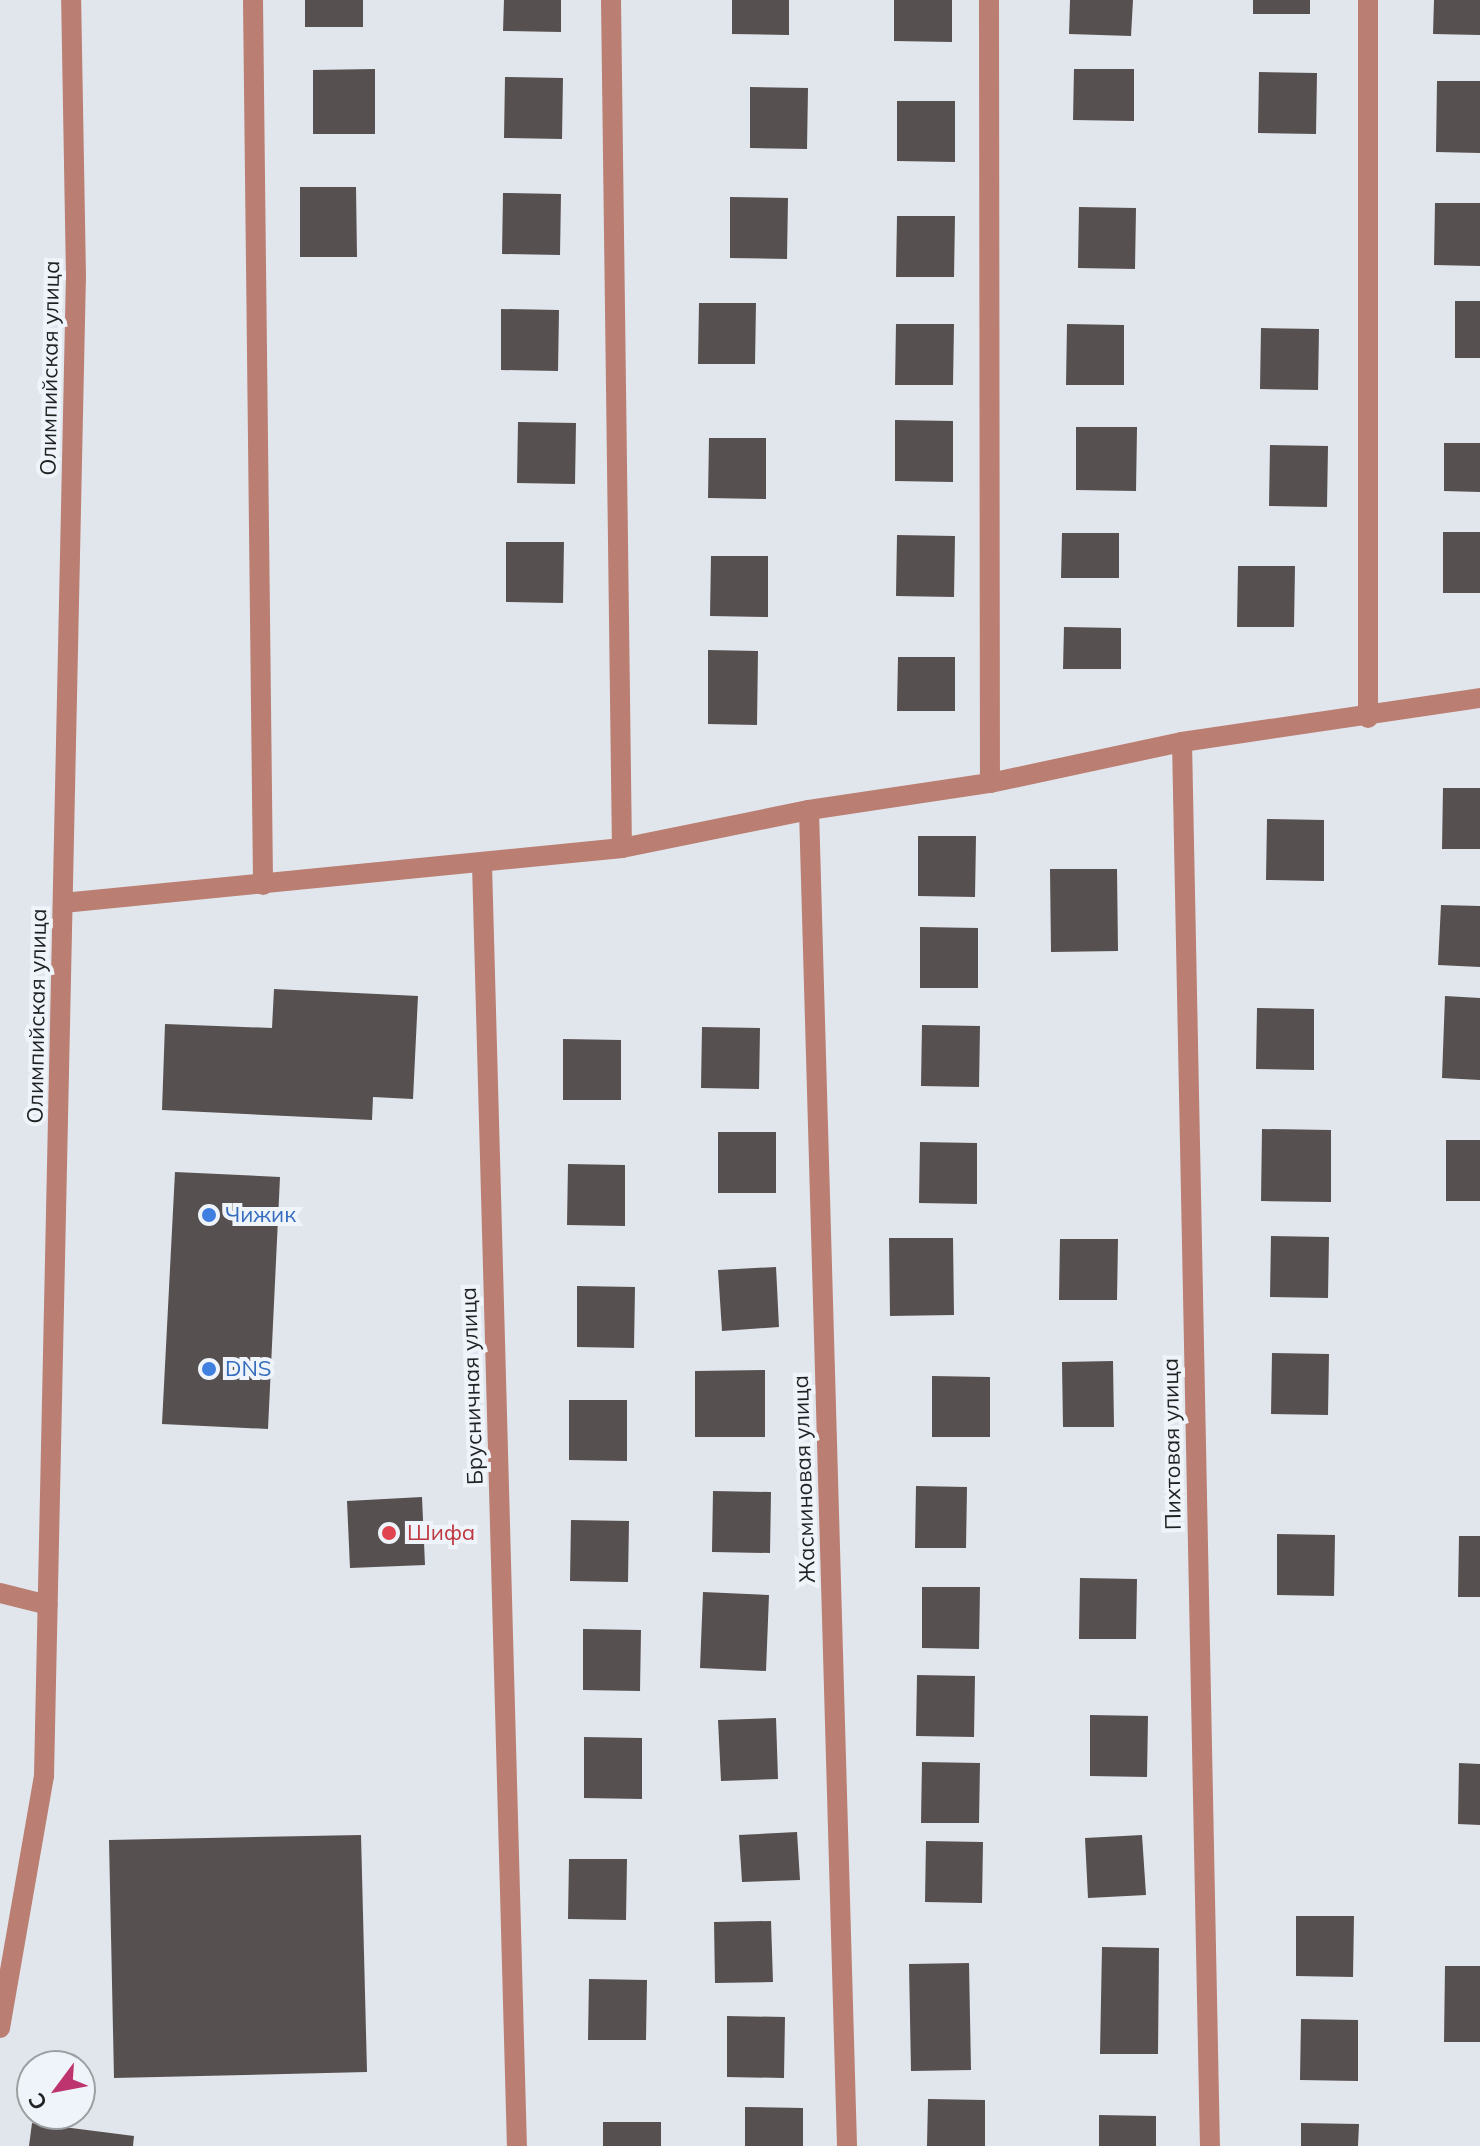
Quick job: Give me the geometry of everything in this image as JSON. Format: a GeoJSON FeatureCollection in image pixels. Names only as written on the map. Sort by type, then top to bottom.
{"type":"FeatureCollection","features":[{"type":"Feature","properties":{"kind":"street","name":"Олимпийская улица"},"geometry":{"type":"LineString","coordinates":[[0,2028],[44,1776],[76,278],[71,0]]}},
{"type":"Feature","properties":{"kind":"street"},"geometry":{"type":"LineString","coordinates":[[253,0],[263,885]]}},
{"type":"Feature","properties":{"kind":"street"},"geometry":{"type":"LineString","coordinates":[[611,0],[622,848]]}},
{"type":"Feature","properties":{"kind":"street"},"geometry":{"type":"LineString","coordinates":[[989,0],[990,783]]}},
{"type":"Feature","properties":{"kind":"street"},"geometry":{"type":"LineString","coordinates":[[1368,0],[1368,718]]}},
{"type":"Feature","properties":{"kind":"street"},"geometry":{"type":"LineString","coordinates":[[63,903],[622,848],[809,810],[990,783],[1182,742],[1368,718],[1480,698]]}},
{"type":"Feature","properties":{"kind":"street","name":"Пихтовая улица"},"geometry":{"type":"LineString","coordinates":[[1182,742],[1210,2146]]}},
{"type":"Feature","properties":{"kind":"street","name":"Жасминовая улица"},"geometry":{"type":"LineString","coordinates":[[809,810],[847,2146]]}},
{"type":"Feature","properties":{"kind":"street","name":"Брусничная улица"},"geometry":{"type":"LineString","coordinates":[[482,864],[517,2146]]}},
{"type":"Feature","properties":{"kind":"street"},"geometry":{"type":"LineString","coordinates":[[0,1593],[48,1605]]}},
{"type":"Feature","properties":{"kind":"building"},"geometry":{"type":"Polygon","coordinates":[[[305,0],[363,0],[363,27],[305,27],[305,0]]]}},
{"type":"Feature","properties":{"kind":"building"},"geometry":{"type":"Polygon","coordinates":[[[504,0],[561,0],[561,32],[503,31],[504,0]]]}},
{"type":"Feature","properties":{"kind":"building"},"geometry":{"type":"Polygon","coordinates":[[[732,0],[789,0],[789,35],[732,34],[732,0]]]}},
{"type":"Feature","properties":{"kind":"building"},"geometry":{"type":"Polygon","coordinates":[[[894,0],[952,0],[952,42],[894,41],[894,0]]]}},
{"type":"Feature","properties":{"kind":"building"},"geometry":{"type":"Polygon","coordinates":[[[1070,0],[1133,0],[1131,36],[1069,34],[1070,0]]]}},
{"type":"Feature","properties":{"kind":"building"},"geometry":{"type":"Polygon","coordinates":[[[1253,0],[1310,0],[1310,14],[1253,14],[1253,0]]]}},
{"type":"Feature","properties":{"kind":"building"},"geometry":{"type":"Polygon","coordinates":[[[1434,0],[1480,0],[1480,35],[1433,34],[1434,0]]]}},
{"type":"Feature","properties":{"kind":"building"},"geometry":{"type":"Polygon","coordinates":[[[375,69],[375,134],[313,134],[313,70],[375,69]]]}},
{"type":"Feature","properties":{"kind":"building"},"geometry":{"type":"Polygon","coordinates":[[[1074,69],[1134,69],[1134,121],[1073,120],[1074,69]]]}},
{"type":"Feature","properties":{"kind":"building"},"geometry":{"type":"Polygon","coordinates":[[[1259,72],[1317,73],[1316,134],[1258,133],[1259,72]]]}},
{"type":"Feature","properties":{"kind":"building"},"geometry":{"type":"Polygon","coordinates":[[[505,77],[563,78],[562,139],[504,138],[505,77]]]}},
{"type":"Feature","properties":{"kind":"building"},"geometry":{"type":"Polygon","coordinates":[[[1437,81],[1480,81],[1480,153],[1436,152],[1437,81]]]}},
{"type":"Feature","properties":{"kind":"building"},"geometry":{"type":"Polygon","coordinates":[[[750,87],[808,88],[807,149],[750,148],[750,87]]]}},
{"type":"Feature","properties":{"kind":"building"},"geometry":{"type":"Polygon","coordinates":[[[897,101],[955,101],[955,162],[897,161],[897,101]]]}},
{"type":"Feature","properties":{"kind":"building"},"geometry":{"type":"Polygon","coordinates":[[[300,187],[356,187],[357,257],[300,257],[300,187]]]}},
{"type":"Feature","properties":{"kind":"building"},"geometry":{"type":"Polygon","coordinates":[[[503,193],[561,194],[560,255],[502,254],[503,193]]]}},
{"type":"Feature","properties":{"kind":"building"},"geometry":{"type":"Polygon","coordinates":[[[730,197],[788,198],[787,259],[730,258],[730,197]]]}},
{"type":"Feature","properties":{"kind":"building"},"geometry":{"type":"Polygon","coordinates":[[[1435,203],[1480,203],[1480,266],[1434,265],[1435,203]]]}},
{"type":"Feature","properties":{"kind":"building"},"geometry":{"type":"Polygon","coordinates":[[[1079,207],[1136,208],[1135,269],[1078,268],[1079,207]]]}},
{"type":"Feature","properties":{"kind":"building"},"geometry":{"type":"Polygon","coordinates":[[[897,216],[955,216],[954,277],[896,277],[897,216]]]}},
{"type":"Feature","properties":{"kind":"building"},"geometry":{"type":"Polygon","coordinates":[[[1455,301],[1480,301],[1480,358],[1455,358],[1455,301]]]}},
{"type":"Feature","properties":{"kind":"building"},"geometry":{"type":"Polygon","coordinates":[[[699,303],[756,303],[755,364],[698,364],[699,303]]]}},
{"type":"Feature","properties":{"kind":"building"},"geometry":{"type":"Polygon","coordinates":[[[501,309],[559,310],[558,371],[501,370],[501,309]]]}},
{"type":"Feature","properties":{"kind":"building"},"geometry":{"type":"Polygon","coordinates":[[[896,324],[954,324],[953,385],[895,385],[896,324]]]}},
{"type":"Feature","properties":{"kind":"building"},"geometry":{"type":"Polygon","coordinates":[[[1067,324],[1124,325],[1124,385],[1066,385],[1067,324]]]}},
{"type":"Feature","properties":{"kind":"building"},"geometry":{"type":"Polygon","coordinates":[[[1261,328],[1319,329],[1318,390],[1260,389],[1261,328]]]}},
{"type":"Feature","properties":{"kind":"building"},"geometry":{"type":"Polygon","coordinates":[[[895,420],[953,421],[953,482],[895,481],[895,420]]]}},
{"type":"Feature","properties":{"kind":"building"},"geometry":{"type":"Polygon","coordinates":[[[518,422],[576,423],[575,484],[517,483],[518,422]]]}},
{"type":"Feature","properties":{"kind":"building"},"geometry":{"type":"Polygon","coordinates":[[[1076,427],[1137,427],[1136,491],[1076,490],[1076,427]]]}},
{"type":"Feature","properties":{"kind":"building"},"geometry":{"type":"Polygon","coordinates":[[[709,438],[766,438],[766,499],[708,498],[709,438]]]}},
{"type":"Feature","properties":{"kind":"building"},"geometry":{"type":"Polygon","coordinates":[[[1444,443],[1480,443],[1480,492],[1444,491],[1444,443]]]}},
{"type":"Feature","properties":{"kind":"building"},"geometry":{"type":"Polygon","coordinates":[[[1270,445],[1328,446],[1327,507],[1269,506],[1270,445]]]}},
{"type":"Feature","properties":{"kind":"building"},"geometry":{"type":"Polygon","coordinates":[[[1443,532],[1480,532],[1480,593],[1443,593],[1443,532]]]}},
{"type":"Feature","properties":{"kind":"building"},"geometry":{"type":"Polygon","coordinates":[[[1062,533],[1119,533],[1119,578],[1061,578],[1062,533]]]}},
{"type":"Feature","properties":{"kind":"building"},"geometry":{"type":"Polygon","coordinates":[[[897,535],[955,536],[954,597],[896,596],[897,535]]]}},
{"type":"Feature","properties":{"kind":"building"},"geometry":{"type":"Polygon","coordinates":[[[506,542],[564,542],[563,603],[506,602],[506,542]]]}},
{"type":"Feature","properties":{"kind":"building"},"geometry":{"type":"Polygon","coordinates":[[[711,556],[768,556],[768,617],[710,616],[711,556]]]}},
{"type":"Feature","properties":{"kind":"building"},"geometry":{"type":"Polygon","coordinates":[[[1238,566],[1295,566],[1294,627],[1237,627],[1238,566]]]}},
{"type":"Feature","properties":{"kind":"building"},"geometry":{"type":"Polygon","coordinates":[[[1064,627],[1121,628],[1121,669],[1063,669],[1064,627]]]}},
{"type":"Feature","properties":{"kind":"building"},"geometry":{"type":"Polygon","coordinates":[[[708,650],[758,651],[757,725],[708,724],[708,650]]]}},
{"type":"Feature","properties":{"kind":"building"},"geometry":{"type":"Polygon","coordinates":[[[898,657],[955,657],[955,711],[897,711],[898,657]]]}},
{"type":"Feature","properties":{"kind":"building"},"geometry":{"type":"Polygon","coordinates":[[[1443,788],[1480,788],[1480,849],[1442,849],[1443,788]]]}},
{"type":"Feature","properties":{"kind":"building"},"geometry":{"type":"Polygon","coordinates":[[[1267,819],[1324,820],[1324,881],[1266,880],[1267,819]]]}},
{"type":"Feature","properties":{"kind":"building"},"geometry":{"type":"Polygon","coordinates":[[[918,836],[976,836],[975,897],[918,896],[918,836]]]}},
{"type":"Feature","properties":{"kind":"building"},"geometry":{"type":"Polygon","coordinates":[[[1050,869],[1117,869],[1118,951],[1051,952],[1050,869]]]}},
{"type":"Feature","properties":{"kind":"building"},"geometry":{"type":"Polygon","coordinates":[[[1441,905],[1480,906],[1480,967],[1438,965],[1441,905]]]}},
{"type":"Feature","properties":{"kind":"building"},"geometry":{"type":"Polygon","coordinates":[[[920,927],[978,928],[978,988],[920,988],[920,927]]]}},
{"type":"Feature","properties":{"kind":"building"},"geometry":{"type":"Polygon","coordinates":[[[274,989],[418,996],[413,1099],[373,1097],[372,1120],[162,1110],[165,1024],[272,1028],[274,989]]]}},
{"type":"Feature","properties":{"kind":"building"},"geometry":{"type":"Polygon","coordinates":[[[1445,996],[1480,998],[1480,1080],[1442,1078],[1445,996]]]}},
{"type":"Feature","properties":{"kind":"building"},"geometry":{"type":"Polygon","coordinates":[[[1257,1008],[1314,1009],[1314,1070],[1256,1069],[1257,1008]]]}},
{"type":"Feature","properties":{"kind":"building"},"geometry":{"type":"Polygon","coordinates":[[[922,1025],[980,1026],[979,1087],[921,1086],[922,1025]]]}},
{"type":"Feature","properties":{"kind":"building"},"geometry":{"type":"Polygon","coordinates":[[[702,1027],[760,1028],[759,1089],[701,1088],[702,1027]]]}},
{"type":"Feature","properties":{"kind":"building"},"geometry":{"type":"Polygon","coordinates":[[[563,1039],[621,1040],[621,1100],[563,1100],[563,1039]]]}},
{"type":"Feature","properties":{"kind":"building"},"geometry":{"type":"Polygon","coordinates":[[[1262,1129],[1331,1130],[1331,1202],[1261,1201],[1262,1129]]]}},
{"type":"Feature","properties":{"kind":"building"},"geometry":{"type":"Polygon","coordinates":[[[718,1132],[776,1132],[776,1193],[718,1193],[718,1132]]]}},
{"type":"Feature","properties":{"kind":"building"},"geometry":{"type":"Polygon","coordinates":[[[1446,1140],[1480,1140],[1480,1201],[1446,1201],[1446,1140]]]}},
{"type":"Feature","properties":{"kind":"building"},"geometry":{"type":"Polygon","coordinates":[[[920,1142],[977,1143],[977,1204],[919,1203],[920,1142]]]}},
{"type":"Feature","properties":{"kind":"building"},"geometry":{"type":"Polygon","coordinates":[[[568,1164],[625,1165],[625,1226],[567,1225],[568,1164]]]}},
{"type":"Feature","properties":{"kind":"building"},"geometry":{"type":"Polygon","coordinates":[[[175,1172],[280,1177],[268,1429],[162,1424],[175,1172]]]}},
{"type":"Feature","properties":{"kind":"building"},"geometry":{"type":"Polygon","coordinates":[[[1271,1236],[1329,1237],[1328,1298],[1270,1297],[1271,1236]]]}},
{"type":"Feature","properties":{"kind":"building"},"geometry":{"type":"Polygon","coordinates":[[[889,1238],[953,1238],[954,1315],[890,1316],[889,1238]]]}},
{"type":"Feature","properties":{"kind":"building"},"geometry":{"type":"Polygon","coordinates":[[[1060,1239],[1118,1239],[1117,1300],[1059,1300],[1060,1239]]]}},
{"type":"Feature","properties":{"kind":"building"},"geometry":{"type":"Polygon","coordinates":[[[776,1267],[779,1327],[722,1331],[718,1270],[776,1267]]]}},
{"type":"Feature","properties":{"kind":"building"},"geometry":{"type":"Polygon","coordinates":[[[577,1286],[635,1287],[634,1348],[577,1347],[577,1286]]]}},
{"type":"Feature","properties":{"kind":"building"},"geometry":{"type":"Polygon","coordinates":[[[1272,1353],[1329,1354],[1328,1415],[1271,1414],[1272,1353]]]}},
{"type":"Feature","properties":{"kind":"building"},"geometry":{"type":"Polygon","coordinates":[[[1113,1361],[1114,1427],[1063,1427],[1062,1362],[1113,1361]]]}},
{"type":"Feature","properties":{"kind":"building"},"geometry":{"type":"Polygon","coordinates":[[[765,1370],[765,1437],[695,1437],[695,1371],[765,1370]]]}},
{"type":"Feature","properties":{"kind":"building"},"geometry":{"type":"Polygon","coordinates":[[[932,1376],[990,1377],[990,1437],[932,1437],[932,1376]]]}},
{"type":"Feature","properties":{"kind":"building"},"geometry":{"type":"Polygon","coordinates":[[[569,1400],[627,1400],[627,1461],[569,1460],[569,1400]]]}},
{"type":"Feature","properties":{"kind":"building"},"geometry":{"type":"Polygon","coordinates":[[[916,1486],[967,1487],[966,1548],[915,1548],[916,1486]]]}},
{"type":"Feature","properties":{"kind":"building"},"geometry":{"type":"Polygon","coordinates":[[[713,1491],[771,1492],[770,1553],[712,1552],[713,1491]]]}},
{"type":"Feature","properties":{"kind":"building"},"geometry":{"type":"Polygon","coordinates":[[[422,1497],[425,1565],[350,1568],[347,1501],[422,1497]]]}},
{"type":"Feature","properties":{"kind":"building"},"geometry":{"type":"Polygon","coordinates":[[[571,1520],[629,1521],[628,1582],[570,1581],[571,1520]]]}},
{"type":"Feature","properties":{"kind":"building"},"geometry":{"type":"Polygon","coordinates":[[[1277,1534],[1335,1535],[1334,1596],[1277,1595],[1277,1534]]]}},
{"type":"Feature","properties":{"kind":"building"},"geometry":{"type":"Polygon","coordinates":[[[1459,1536],[1480,1536],[1480,1597],[1458,1597],[1459,1536]]]}},
{"type":"Feature","properties":{"kind":"building"},"geometry":{"type":"Polygon","coordinates":[[[1080,1578],[1137,1579],[1136,1639],[1079,1639],[1080,1578]]]}},
{"type":"Feature","properties":{"kind":"building"},"geometry":{"type":"Polygon","coordinates":[[[922,1587],[980,1587],[979,1649],[922,1648],[922,1587]]]}},
{"type":"Feature","properties":{"kind":"building"},"geometry":{"type":"Polygon","coordinates":[[[703,1592],[769,1595],[766,1671],[700,1668],[703,1592]]]}},
{"type":"Feature","properties":{"kind":"building"},"geometry":{"type":"Polygon","coordinates":[[[583,1629],[641,1630],[640,1691],[583,1690],[583,1629]]]}},
{"type":"Feature","properties":{"kind":"building"},"geometry":{"type":"Polygon","coordinates":[[[917,1675],[975,1676],[974,1737],[916,1736],[917,1675]]]}},
{"type":"Feature","properties":{"kind":"building"},"geometry":{"type":"Polygon","coordinates":[[[1090,1715],[1148,1716],[1147,1777],[1090,1776],[1090,1715]]]}},
{"type":"Feature","properties":{"kind":"building"},"geometry":{"type":"Polygon","coordinates":[[[776,1718],[778,1779],[721,1781],[718,1720],[776,1718]]]}},
{"type":"Feature","properties":{"kind":"building"},"geometry":{"type":"Polygon","coordinates":[[[584,1737],[642,1738],[642,1799],[584,1798],[584,1737]]]}},
{"type":"Feature","properties":{"kind":"building"},"geometry":{"type":"Polygon","coordinates":[[[922,1762],[980,1763],[979,1823],[921,1823],[922,1762]]]}},
{"type":"Feature","properties":{"kind":"building"},"geometry":{"type":"Polygon","coordinates":[[[1459,1763],[1480,1764],[1480,1825],[1458,1824],[1459,1763]]]}},
{"type":"Feature","properties":{"kind":"building"},"geometry":{"type":"Polygon","coordinates":[[[797,1832],[800,1880],[742,1882],[739,1835],[797,1832]]]}},
{"type":"Feature","properties":{"kind":"building"},"geometry":{"type":"Polygon","coordinates":[[[361,1835],[367,2072],[114,2078],[109,1840],[361,1835]]]}},
{"type":"Feature","properties":{"kind":"building"},"geometry":{"type":"Polygon","coordinates":[[[1142,1835],[1146,1895],[1088,1898],[1085,1838],[1142,1835]]]}},
{"type":"Feature","properties":{"kind":"building"},"geometry":{"type":"Polygon","coordinates":[[[926,1841],[983,1842],[982,1903],[925,1902],[926,1841]]]}},
{"type":"Feature","properties":{"kind":"building"},"geometry":{"type":"Polygon","coordinates":[[[569,1859],[627,1859],[626,1920],[568,1919],[569,1859]]]}},
{"type":"Feature","properties":{"kind":"building"},"geometry":{"type":"Polygon","coordinates":[[[1296,1916],[1354,1916],[1353,1977],[1296,1976],[1296,1916]]]}},
{"type":"Feature","properties":{"kind":"building"},"geometry":{"type":"Polygon","coordinates":[[[771,1921],[773,1982],[715,1983],[714,1922],[771,1921]]]}},
{"type":"Feature","properties":{"kind":"building"},"geometry":{"type":"Polygon","coordinates":[[[1102,1947],[1159,1948],[1158,2054],[1100,2054],[1102,1947]]]}},
{"type":"Feature","properties":{"kind":"building"},"geometry":{"type":"Polygon","coordinates":[[[969,1963],[971,2070],[911,2071],[909,1964],[969,1963]]]}},
{"type":"Feature","properties":{"kind":"building"},"geometry":{"type":"Polygon","coordinates":[[[1445,1966],[1480,1966],[1480,2042],[1444,2042],[1445,1966]]]}},
{"type":"Feature","properties":{"kind":"building"},"geometry":{"type":"Polygon","coordinates":[[[589,1979],[647,1980],[646,2040],[588,2040],[589,1979]]]}},
{"type":"Feature","properties":{"kind":"building"},"geometry":{"type":"Polygon","coordinates":[[[727,2016],[785,2017],[784,2078],[727,2077],[727,2016]]]}},
{"type":"Feature","properties":{"kind":"building"},"geometry":{"type":"Polygon","coordinates":[[[1301,2019],[1358,2020],[1358,2081],[1300,2080],[1301,2019]]]}},
{"type":"Feature","properties":{"kind":"building"},"geometry":{"type":"Polygon","coordinates":[[[928,2099],[985,2100],[985,2146],[927,2146],[928,2099]]]}},
{"type":"Feature","properties":{"kind":"building"},"geometry":{"type":"Polygon","coordinates":[[[745,2107],[803,2108],[803,2146],[745,2146],[745,2107]]]}},
{"type":"Feature","properties":{"kind":"building"},"geometry":{"type":"Polygon","coordinates":[[[1099,2115],[1156,2116],[1156,2146],[1099,2146],[1099,2115]]]}},
{"type":"Feature","properties":{"kind":"building"},"geometry":{"type":"Polygon","coordinates":[[[603,2122],[661,2122],[661,2146],[603,2146],[603,2122]]]}},
{"type":"Feature","properties":{"kind":"building"},"geometry":{"type":"Polygon","coordinates":[[[1301,2123],[1359,2124],[1358,2146],[1301,2146],[1301,2123]]]}},
{"type":"Feature","properties":{"kind":"building"},"geometry":{"type":"Polygon","coordinates":[[[31,2130],[87,2130],[134,2136],[133,2146],[29,2146],[31,2130]]]}},
{"type":"Feature","properties":{"kind":"place","name":"Чижик"},"geometry":{"type":"Point","coordinates":[209,1215]}},
{"type":"Feature","properties":{"kind":"place","name":"DNS"},"geometry":{"type":"Point","coordinates":[209,1369]}},
{"type":"Feature","properties":{"kind":"place","name":"Шифа"},"geometry":{"type":"Point","coordinates":[389,1533]}}]}
